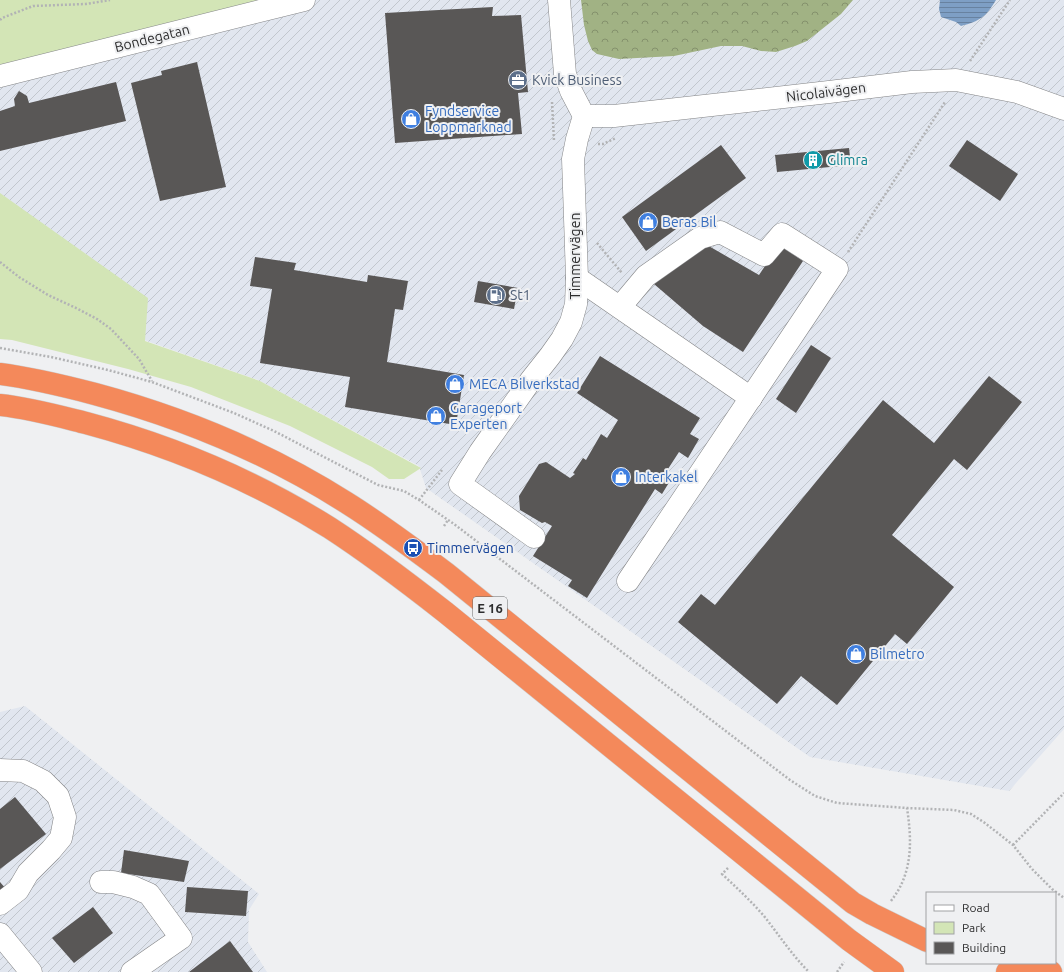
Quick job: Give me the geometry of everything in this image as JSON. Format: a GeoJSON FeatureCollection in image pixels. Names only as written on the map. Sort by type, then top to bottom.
{"type":"FeatureCollection","features":[{"type":"Feature","properties":{"kind":"highway","name":"E 16"},"geometry":{"type":"LineString","coordinates":[[0,374],[65,386],[127,402],[185,422],[254,452],[295,473],[347,503],[398,537],[446,574],[853,903],[926,941]]}},
{"type":"Feature","properties":{"kind":"highway","name":"E 16"},"geometry":{"type":"LineString","coordinates":[[0,405],[58,416],[118,432],[174,450],[227,473],[279,499],[330,528],[378,561],[445,612],[849,940],[893,972]]}},
{"type":"Feature","properties":{"kind":"highway"},"geometry":{"type":"LineString","coordinates":[[998,964],[1012,971],[1038,969],[1051,972]]}},
{"type":"Feature","properties":{"kind":"street","name":"Bondegatan"},"geometry":{"type":"LineString","coordinates":[[0,76],[304,0]]}},
{"type":"Feature","properties":{"kind":"street"},"geometry":{"type":"LineString","coordinates":[[559,0],[565,74],[571,91],[584,116]]}},
{"type":"Feature","properties":{"kind":"street","name":"Nicolaivägen"},"geometry":{"type":"LineString","coordinates":[[584,116],[614,116],[912,82],[958,81],[1017,92],[1064,109]]}},
{"type":"Feature","properties":{"kind":"street","name":"Timmervägen"},"geometry":{"type":"LineString","coordinates":[[534,537],[460,484],[480,452],[562,339],[571,322],[576,304],[577,278],[573,159],[584,116]]}},
{"type":"Feature","properties":{"kind":"street"},"geometry":{"type":"LineString","coordinates":[[620,307],[646,276],[700,238],[720,232],[764,255],[782,234],[837,269],[628,581]]}},
{"type":"Feature","properties":{"kind":"street"},"geometry":{"type":"LineString","coordinates":[[577,278],[751,398]]}},
{"type":"Feature","properties":{"kind":"street"},"geometry":{"type":"LineString","coordinates":[[0,770],[23,771],[43,781],[58,796],[65,817],[61,838],[28,872],[18,890],[0,904]]}},
{"type":"Feature","properties":{"kind":"street"},"geometry":{"type":"LineString","coordinates":[[101,882],[113,882],[134,887],[148,894],[181,938],[132,972]]}},
{"type":"Feature","properties":{"kind":"street"},"geometry":{"type":"LineString","coordinates":[[0,934],[31,972]]}},
{"type":"Feature","properties":{"kind":"street"},"geometry":{"type":"LineString","coordinates":[[1060,972],[1064,971]]}},
{"type":"Feature","properties":{"kind":"path"},"geometry":{"type":"LineString","coordinates":[[0,20],[33,6],[86,4],[110,0]]}},
{"type":"Feature","properties":{"kind":"path"},"geometry":{"type":"LineString","coordinates":[[837,269],[1010,0]]}},
{"type":"Feature","properties":{"kind":"path"},"geometry":{"type":"LineString","coordinates":[[551,96],[554,143]]}},
{"type":"Feature","properties":{"kind":"path"},"geometry":{"type":"LineString","coordinates":[[595,238],[598,245],[623,274]]}},
{"type":"Feature","properties":{"kind":"path"},"geometry":{"type":"LineString","coordinates":[[0,262],[18,277],[48,295],[97,319],[111,329],[139,359],[152,382]]}},
{"type":"Feature","properties":{"kind":"path"},"geometry":{"type":"LineString","coordinates":[[0,348],[51,357],[152,382],[234,413],[274,431],[378,485],[404,491],[448,520],[700,710],[790,780],[815,796],[837,803],[954,810],[971,814],[985,822],[1013,844],[1037,874],[1052,889],[1064,898]]}},
{"type":"Feature","properties":{"kind":"path"},"geometry":{"type":"LineString","coordinates":[[419,500],[443,468]]}},
{"type":"Feature","properties":{"kind":"path"},"geometry":{"type":"LineString","coordinates":[[444,526],[448,520]]}},
{"type":"Feature","properties":{"kind":"path"},"geometry":{"type":"LineString","coordinates":[[1013,844],[1064,793]]}},
{"type":"Feature","properties":{"kind":"path"},"geometry":{"type":"LineString","coordinates":[[888,904],[898,892],[908,866],[911,847],[907,808]]}},
{"type":"Feature","properties":{"kind":"path"},"geometry":{"type":"LineString","coordinates":[[742,853],[722,874],[747,897],[764,916],[799,962],[809,972]]}},
{"type":"Feature","properties":{"kind":"path"},"geometry":{"type":"LineString","coordinates":[[837,972],[847,957]]}},
{"type":"Feature","properties":{"kind":"shaded area"},"geometry":{"type":"Polygon","coordinates":[[[313,0],[1064,0],[1064,729],[1009,791],[810,757],[426,488],[419,466],[258,380],[144,340],[0,338],[0,77],[313,0]]]}},
{"type":"Feature","properties":{"kind":"shaded area"},"geometry":{"type":"Polygon","coordinates":[[[25,706],[259,894],[249,910],[248,942],[267,972],[0,972],[0,712],[25,706]]]}},
{"type":"Feature","properties":{"kind":"green space"},"geometry":{"type":"Polygon","coordinates":[[[0,0],[273,0],[0,67],[0,0]]]}},
{"type":"Feature","properties":{"kind":"green space"},"geometry":{"type":"Polygon","coordinates":[[[581,0],[853,0],[841,14],[807,41],[776,52],[761,51],[742,46],[721,46],[674,56],[619,59],[597,54],[592,50],[584,25],[581,0]]]}},
{"type":"Feature","properties":{"kind":"green space"},"geometry":{"type":"Polygon","coordinates":[[[0,193],[148,298],[145,341],[260,381],[421,468],[404,479],[389,479],[372,467],[290,426],[191,387],[128,369],[12,340],[0,339],[0,193]]]}},
{"type":"Feature","properties":{"kind":"water"},"geometry":{"type":"Polygon","coordinates":[[[940,0],[996,0],[989,11],[982,18],[961,26],[956,22],[941,17],[939,9],[940,0]]]}},
{"type":"Feature","properties":{"kind":"building"},"geometry":{"type":"Polygon","coordinates":[[[493,7],[492,16],[521,15],[528,92],[518,93],[522,134],[395,143],[385,13],[493,7]]]}},
{"type":"Feature","properties":{"kind":"building"},"geometry":{"type":"Polygon","coordinates":[[[197,62],[226,187],[160,201],[131,83],[162,75],[161,71],[197,62]]]}},
{"type":"Feature","properties":{"kind":"building"},"geometry":{"type":"Polygon","coordinates":[[[116,82],[126,121],[0,151],[0,111],[15,106],[14,99],[19,91],[27,96],[29,103],[116,82]]]}},
{"type":"Feature","properties":{"kind":"building"},"geometry":{"type":"Polygon","coordinates":[[[967,140],[1018,174],[1000,201],[949,166],[967,140]]]}},
{"type":"Feature","properties":{"kind":"building"},"geometry":{"type":"Polygon","coordinates":[[[721,145],[746,178],[646,251],[622,217],[721,145]]]}},
{"type":"Feature","properties":{"kind":"building","name":"Glimra"},"geometry":{"type":"Polygon","coordinates":[[[849,148],[851,165],[777,172],[775,155],[849,148]]]}},
{"type":"Feature","properties":{"kind":"building"},"geometry":{"type":"Polygon","coordinates":[[[707,245],[759,275],[779,245],[803,261],[743,352],[703,326],[654,284],[707,245]]]}},
{"type":"Feature","properties":{"kind":"building"},"geometry":{"type":"Polygon","coordinates":[[[255,257],[296,263],[294,270],[367,282],[368,275],[408,281],[403,310],[395,309],[387,362],[464,375],[456,425],[345,407],[350,377],[260,363],[272,289],[250,286],[255,257]]]}},
{"type":"Feature","properties":{"kind":"building","name":"St1"},"geometry":{"type":"Polygon","coordinates":[[[478,281],[518,288],[514,309],[474,302],[478,281]]]}},
{"type":"Feature","properties":{"kind":"building"},"geometry":{"type":"Polygon","coordinates":[[[811,345],[831,358],[796,413],[776,399],[811,345]]]}},
{"type":"Feature","properties":{"kind":"building","name":"Interkakel"},"geometry":{"type":"Polygon","coordinates":[[[600,356],[700,418],[690,434],[699,439],[688,458],[679,452],[666,472],[673,476],[662,494],[655,489],[587,598],[568,586],[572,580],[533,556],[552,526],[545,522],[542,523],[520,510],[519,496],[539,464],[546,462],[570,478],[575,474],[573,473],[583,458],[586,460],[601,434],[607,438],[618,420],[577,393],[600,356]]]}},
{"type":"Feature","properties":{"kind":"building"},"geometry":{"type":"Polygon","coordinates":[[[989,376],[1022,402],[967,470],[954,459],[892,535],[954,587],[907,644],[895,634],[837,705],[801,676],[777,704],[678,622],[701,594],[715,605],[883,400],[934,443],[989,376]]]}},
{"type":"Feature","properties":{"kind":"building"},"geometry":{"type":"Polygon","coordinates":[[[15,797],[46,834],[0,869],[0,809],[15,797]]]}},
{"type":"Feature","properties":{"kind":"building"},"geometry":{"type":"Polygon","coordinates":[[[124,850],[189,861],[184,882],[121,873],[124,850]]]}},
{"type":"Feature","properties":{"kind":"building"},"geometry":{"type":"Polygon","coordinates":[[[0,882],[6,889],[0,893],[0,882]]]}},
{"type":"Feature","properties":{"kind":"building"},"geometry":{"type":"Polygon","coordinates":[[[187,887],[248,891],[246,916],[185,912],[187,887]]]}},
{"type":"Feature","properties":{"kind":"building"},"geometry":{"type":"Polygon","coordinates":[[[93,907],[113,933],[74,963],[52,938],[93,907]]]}},
{"type":"Feature","properties":{"kind":"building"},"geometry":{"type":"Polygon","coordinates":[[[230,941],[253,972],[189,972],[230,941]]]}},
{"type":"Feature","properties":{"kind":"place","name":"Kvick Business"},"geometry":{"type":"Point","coordinates":[518,80]}},
{"type":"Feature","properties":{"kind":"place","name":"Fyndservice Loppmarknad"},"geometry":{"type":"Point","coordinates":[411,119]}},
{"type":"Feature","properties":{"kind":"place","name":"Glimra"},"geometry":{"type":"Point","coordinates":[813,160]}},
{"type":"Feature","properties":{"kind":"place","name":"Beras Bil"},"geometry":{"type":"Point","coordinates":[648,222]}},
{"type":"Feature","properties":{"kind":"place","name":"St1"},"geometry":{"type":"Point","coordinates":[496,295]}},
{"type":"Feature","properties":{"kind":"place","name":"MECA Bilverkstad"},"geometry":{"type":"Point","coordinates":[455,384]}},
{"type":"Feature","properties":{"kind":"place","name":"Garageport Experten"},"geometry":{"type":"Point","coordinates":[436,416]}},
{"type":"Feature","properties":{"kind":"place","name":"Interkakel"},"geometry":{"type":"Point","coordinates":[621,477]}},
{"type":"Feature","properties":{"kind":"place","name":"Timmervägen"},"geometry":{"type":"Point","coordinates":[413,548]}},
{"type":"Feature","properties":{"kind":"place","name":"Bilmetro"},"geometry":{"type":"Point","coordinates":[856,654]}}]}
